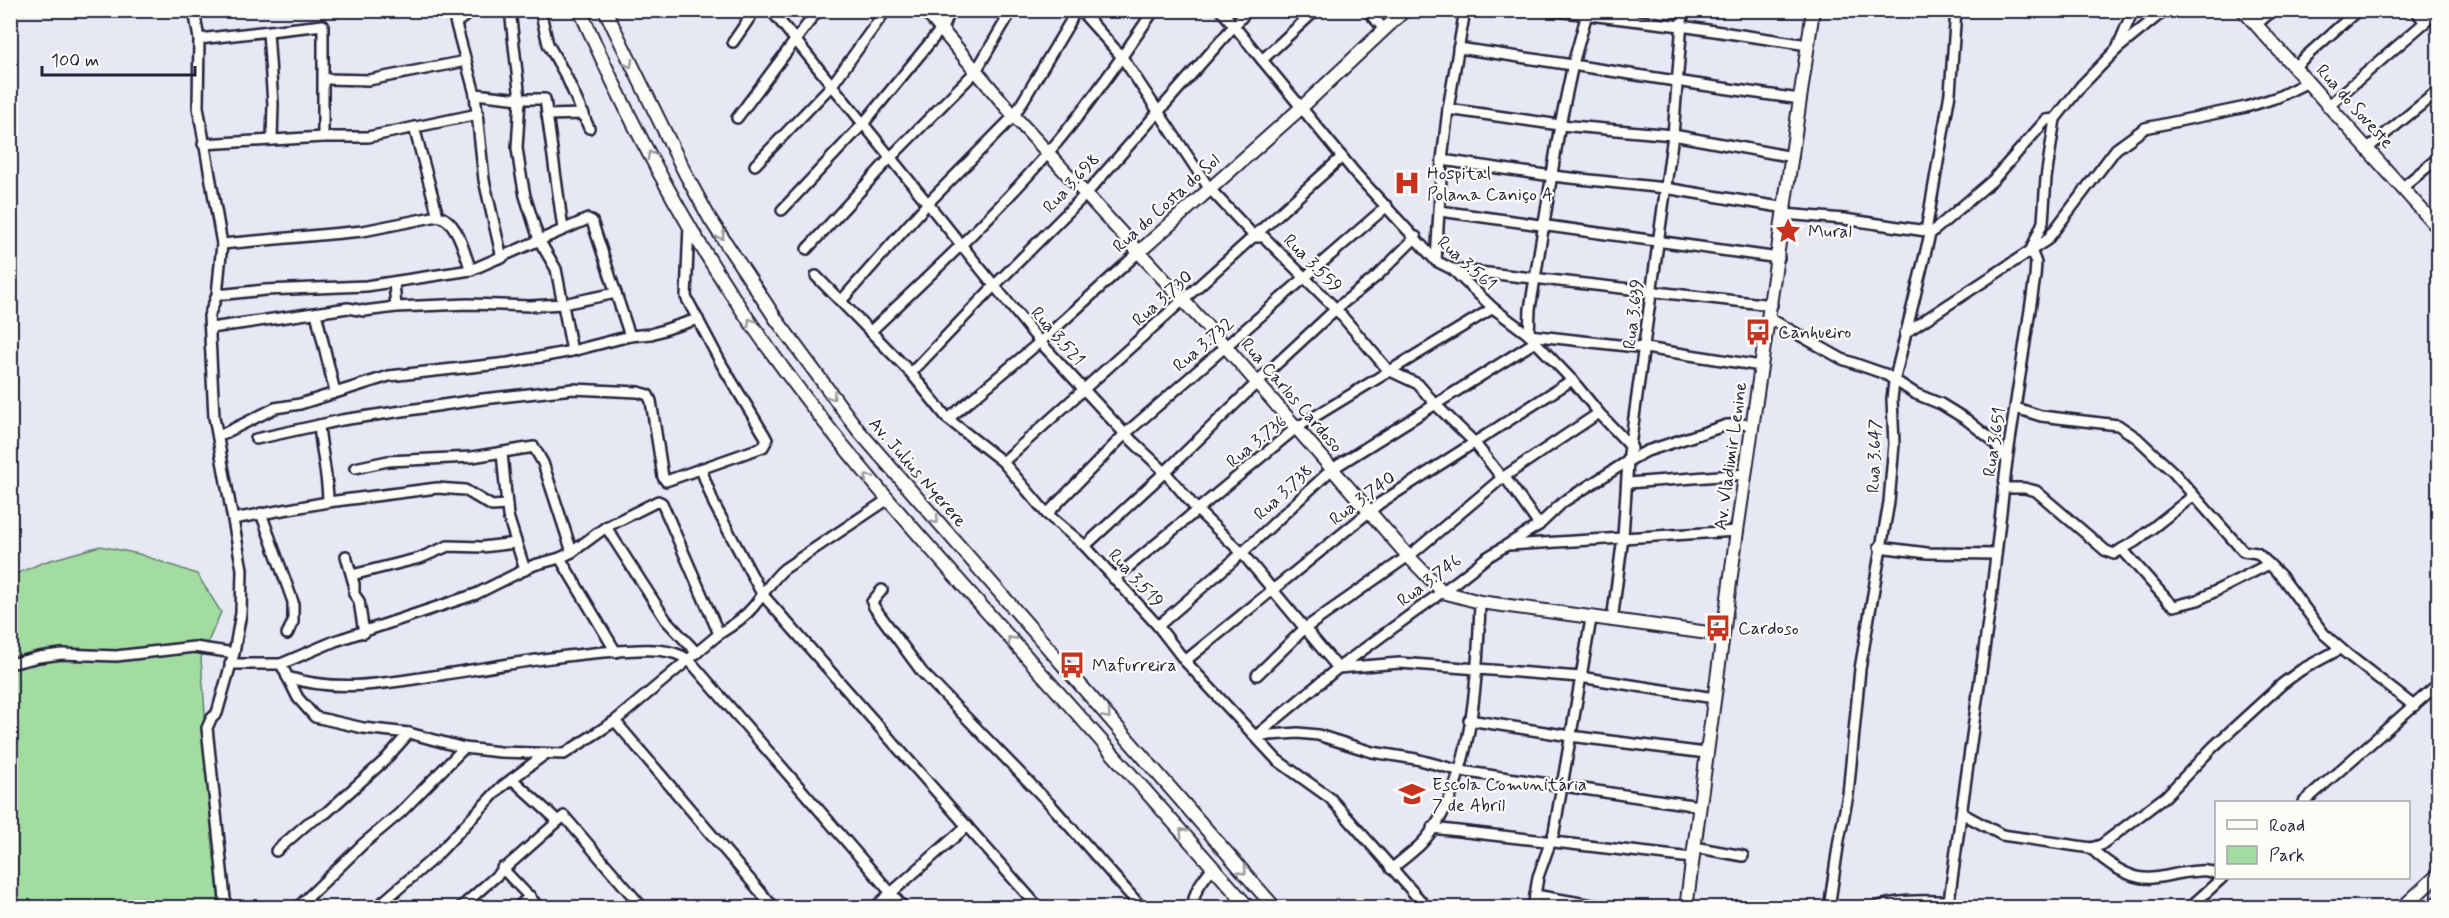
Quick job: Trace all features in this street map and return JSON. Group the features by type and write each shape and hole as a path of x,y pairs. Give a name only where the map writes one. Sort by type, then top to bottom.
{"main road":[{"path":"580,10 606,69 689,223 757,331 840,443 887,500 1249,908"},
{"name":"Av. Julius Nyerere","path":"605,10 686,176 710,219 776,319 858,430 1275,908"},
{"name":"Rua Carlos Cardoso","path":"925,10 1014,116 1226,347 1408,556 1443,592"},
{"name":"Rua do Costa do Sol","path":"1138,252 1301,108 1405,10"},
{"name":"Av. Vladimir Lenine","path":"1686,908 1737,531 1779,258 1813,10"},
{"name":"Rua do Soveste","path":"2243,10 2439,228"},
{"path":"1443,592 1480,602 1723,635"},
{"path":"1197,848 1212,834"},
{"path":"2402,908 2439,875"},
{"path":"2432,908 2439,902"}],"street":[{"path":"194,10 200,39 198,107 222,244 217,295 208,316 211,328 214,417 242,569 243,586 234,653 217,714 211,719 207,728 226,908"},
{"path":"452,10 475,94 484,180 502,258"},
{"path":"456,23 473,10"},
{"path":"510,10 520,99 517,148 525,196 539,240 556,268 572,351"},
{"path":"540,10 548,44 567,78 589,128"},
{"path":"733,42 755,10"},
{"name":"Rua 3.521","path":"771,10 1040,342 1125,434 1166,472 1198,511 1242,553 1338,668"},
{"path":"737,118 818,10"},
{"path":"755,165 832,85 886,10"},
{"path":"782,210 863,124 941,29 952,10"},
{"path":"807,249 891,157 976,71 1012,10"},
{"path":"841,301 928,203 1014,116 1075,10"},
{"name":"Rua 3.559","path":"1080,10 1122,57 1209,188 1255,237 1264,237 1336,309 1388,370 1418,384 1474,442 1502,478 1511,484 1539,525"},
{"path":"871,332 962,244 1048,153 1122,57 1154,10"},
{"name":"Rua 3.561","path":"1221,10 1342,157 1436,261 1452,269 1493,308 1532,339 1632,448"},
{"name":"Rua 3.698","path":"911,373 1086,194 1248,10"},
{"path":"1262,60 1316,10"},
{"path":"1367,10 1384,29"},
{"path":"1436,261 1442,160 1464,10"},
{"path":"1547,10 1587,13 1808,45"},
{"name":"Rua 3.639","path":"1612,621 1623,537 1628,461 1632,448 1673,135 1683,10"},
{"name":"Rua 3.647","path":"1829,908 1839,837 1848,795 1860,669 1889,502 1894,444 1892,399 1894,382 1928,232 1950,93 1956,10"},
{"path":"2118,50 2133,10"},
{"path":"2031,250 2043,222 2046,178 2055,119 2081,86 2118,50 2165,10"},
{"path":"2256,25 2273,10"},
{"path":"2295,66 2358,10"},
{"path":"2415,10 2426,22"},
{"path":"2329,105 2439,11"},
{"path":"1587,13 1573,64 1551,176 1530,309 1532,339 1645,348 1761,366"},
{"path":"200,39 323,25 325,79 323,137"},
{"path":"268,32 273,104 272,140"},
{"path":"1458,48 1573,64 1678,83 1801,99"},
{"path":"325,79 369,80 465,61"},
{"path":"1905,333 2047,240 2116,149 2145,128 2246,107 2278,97 2308,82"},
{"path":"2368,148 2439,91"},
{"path":"475,94 520,99 543,98 563,229"},
{"path":"1448,109 1560,125 1673,135 1793,157"},
{"path":"203,144 323,137 368,137 478,114"},
{"path":"547,115 584,114"},
{"path":"1442,160 1551,176 1665,188 1785,211 1928,232 1993,180 2046,120 2055,119"},
{"path":"414,127 438,216"},
{"name":"Rua 3.730","path":"1003,462 1342,157"},
{"path":"2403,187 2439,158"},
{"name":"Rua 3.732","path":"1047,514 1125,434 1387,206"},
{"path":"1440,211 1779,258"},
{"path":"222,244 363,231 438,216 447,219 453,226 471,270"},
{"path":"217,295 265,290 366,286 471,270 588,219 592,221 630,336"},
{"path":"256,439 319,425 483,399 573,389 638,392 648,395 651,401 664,479 669,481 763,447 767,440 686,297 689,223"},
{"path":"1085,546 1166,472 1256,383 1336,309 1377,276 1416,237"},
{"name":"Rua 3.651","path":"1948,904 1963,814 2022,351 2036,270 2031,250"},
{"name":"Rua do Costa do Sol","path":"948,419 1040,342 1138,252"},
{"path":"1452,269 1772,305"},
{"name":"Rua 3.519","path":"816,276 911,373 948,419 1003,462 1047,514 1085,546 1158,626 1185,661 1277,760 1330,798 1427,908"},
{"path":"394,282 396,307"},
{"path":"211,328 348,308 364,311 396,307 468,304 531,306 563,303 616,293"},
{"name":"Rua 3.736","path":"1114,579 1296,428 1493,308"},
{"path":"316,313 335,392"},
{"path":"1769,318 1842,359 1885,374 1894,382 1941,404 1967,420 1992,440 2007,460"},
{"path":"219,436 275,408 297,405 389,376 508,363 572,351 630,336 651,334 698,319"},
{"name":"Rua 3.738","path":"1158,626 1242,553 1332,469 1532,339"},
{"name":"Rua 3.740","path":"1185,661 1369,511 1418,477 1572,380"},
{"path":"2016,408 2041,416 2118,425 2138,438 2174,474 2243,551 2257,553 2281,576 2324,634 2340,649 2414,705"},
{"path":"1257,675 1304,629 1408,556 1502,478 1599,413"},
{"name":"Rua 3.746","path":"1256,736 1338,668 1486,558 1539,525 1560,505 1628,461 1647,451 1727,424 1753,424"},
{"path":"319,425 323,463 328,478 328,502"},
{"path":"355,468 388,461 472,457 532,447 536,449 543,463 572,552"},
{"path":"502,453 507,505 525,570"},
{"path":"701,469 714,504 762,594 1039,908"},
{"path":"1628,483 1746,474"},
{"path":"233,519 328,502 437,488 465,489 492,506 507,505"},
{"path":"2003,488 2024,488 2036,491 2106,551 2114,554 2136,541 2193,496"},
{"path":"281,664 298,698 315,717 363,728 409,733 464,748 544,755 564,754 615,721 745,615 773,578 791,563 887,500"},
{"path":"230,664 281,664 335,641 476,594 525,570 572,552 606,527 656,502 662,503 719,634"},
{"path":"261,513 293,602 293,622 287,634"},
{"path":"606,527 666,620 697,653"},
{"path":"1507,545 1737,531"},
{"path":"352,575 420,558 448,546 482,547 516,543"},
{"path":"1880,547 1927,553 1996,554"},
{"path":"2122,549 2174,606 2198,600 2269,564"},
{"path":"346,556 352,575 354,594 360,603 364,633"},
{"path":"560,558 616,652"},
{"path":"882,590 872,602 874,607 922,672 1050,804 1142,908"},
{"path":"1391,869 1422,842 1442,815 1461,771 1478,669 1480,602"},
{"path":"1533,908 1538,877 1551,842 1591,618"},
{"path":"10,664 62,654 116,656 194,646 234,653"},
{"path":"1963,814 2002,835 2091,848 2110,839 2150,810 2221,740 2293,675 2340,649"},
{"path":"287,677 328,687 368,685 581,654 660,650 683,656 689,660 904,908"},
{"path":"1338,668 1400,663 1580,677 1714,698"},
{"path":"2305,801 2439,684"},
{"path":"1469,720 1570,736 1706,753"},
{"path":"615,721 774,908"},
{"path":"276,851 308,823 326,813 384,760 409,733"},
{"path":"1256,736 1298,733 1318,735 1372,752 1416,759 1461,771 1699,806"},
{"path":"297,908 363,844 400,813 464,748"},
{"path":"376,908 436,856 493,795 544,755"},
{"path":"512,779 561,819 643,908"},
{"path":"460,908 502,868 561,819"},
{"path":"874,908 967,826"},
{"path":"1432,828 1551,842 1743,856"},
{"path":"2091,848 2101,858 2139,877 2154,878 2204,870 2215,873"},
{"path":"1193,908 1193,898 1198,886 1213,867"},
{"path":"502,868 540,908"},
{"path":"2189,908 2221,879"},
{"path":"1535,895 1609,908"},
{"path":"517,908 530,896"},
{"path":"1873,908 1889,902 1906,900 1948,904"}],"green space":[{"path":"100,546 139,554 197,574 221,612 201,658 219,907 11,908 11,576 44,562"}],"place":[{"name":"Hospital Polana Caniço A","path":"1407,183"},
{"name":"Mural","path":"1788,231"},
{"name":"Canhueiro","path":"1758,332"},
{"name":"Cardoso","path":"1718,628"},
{"name":"Mafurreira","path":"1072,665"},
{"name":"Escola Comunitária 7 de Abril","path":"1412,794"}]}
